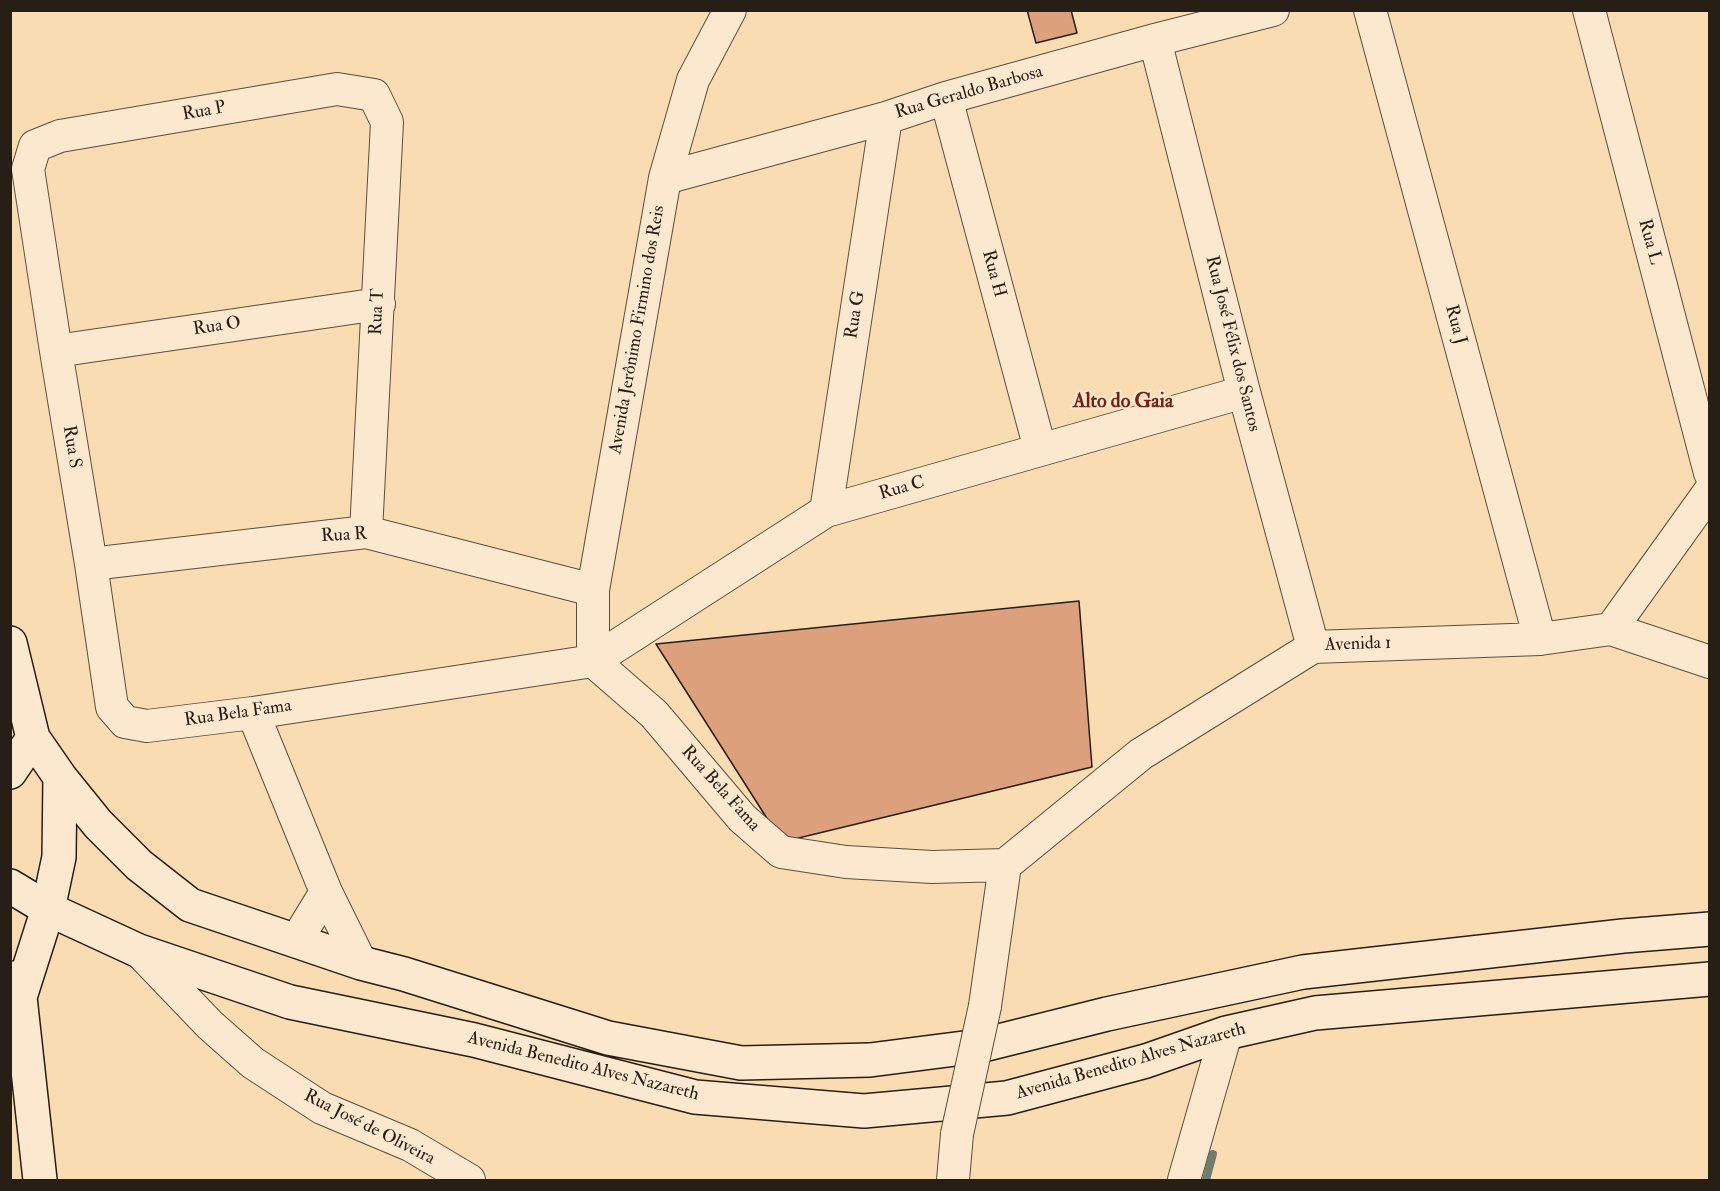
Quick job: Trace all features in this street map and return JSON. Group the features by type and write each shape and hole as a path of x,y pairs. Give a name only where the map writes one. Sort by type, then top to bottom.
{"main road":[{"path":"10,643 33,738 10,772"},
{"name":"Avenida Benedito Alves Nazareth","path":"33,738 60,777 98,824 139,865 190,905 361,963 404,974 608,1038 741,1063 870,1060 980,1046 1107,1014 1303,972 1623,936 1710,929"},
{"path":"40,1180 15,985 48,909 59,857 60,777"},
{"name":"Avenida Benedito Alves Nazareth","path":"10,886 48,909 139,951 290,1002 474,1040 695,1096 864,1110 1007,1098 1146,1061 1226,1033 1316,1013 1710,979"},
{"path":"1623,936 1625,986"}],"street":[{"name":"Avenida Jerônimo Firmino dos Reis","path":"593,661 593,590 665,178 693,80 730,10"},
{"name":"Rua Geraldo Barbosa","path":"665,178 886,118 946,98 1155,40 1273,10"},
{"name":"Rua J","path":"1370,10 1540,639"},
{"name":"Rua L","path":"1589,10 1710,473"},
{"name":"Rua José Félix dos Santos","path":"1155,40 1244,392 1313,647"},
{"name":"Rua P","path":"35,146 60,136 337,89 374,95"},
{"name":"Rua T","path":"366,532 387,122 374,95"},
{"name":"Rua H","path":"946,98 1040,449"},
{"name":"Rua G","path":"826,511 886,118"},
{"name":"Rua S","path":"35,146 28,170 112,707 125,722 147,726"},
{"name":"Rua O","path":"56,351 379,304"},
{"name":"Rua C","path":"593,661 826,511 1244,392"},
{"path":"1710,491 1611,629 1710,662"},
{"name":"Rua R","path":"91,564 366,532 593,590"},
{"name":"Avenida 1","path":"1005,865 1141,754 1313,647 1540,639 1611,629"},
{"name":"Rua Bela Fama","path":"147,726 253,713 593,661 654,714 742,818 781,852 846,862 932,867 1005,865"},
{"path":"253,713 326,892 361,963"},
{"path":"953,1180 957,1134 985,1005 1005,865"},
{"path":"296,941 326,892"},
{"name":"Rua José de Oliveira","path":"139,951 210,1025 253,1063 321,1108 410,1145 469,1180"},
{"path":"1184,1180 1226,1033"}],"building":[{"path":"1027,10 1071,10 1077,33 1036,43"},
{"path":"1079,601 1092,767 782,842 656,644"}],"waterway":[{"path":"1206,1180 1213,1154"}],"district":[{"name":"Alto do Gaia","path":"1123,403"}]}
